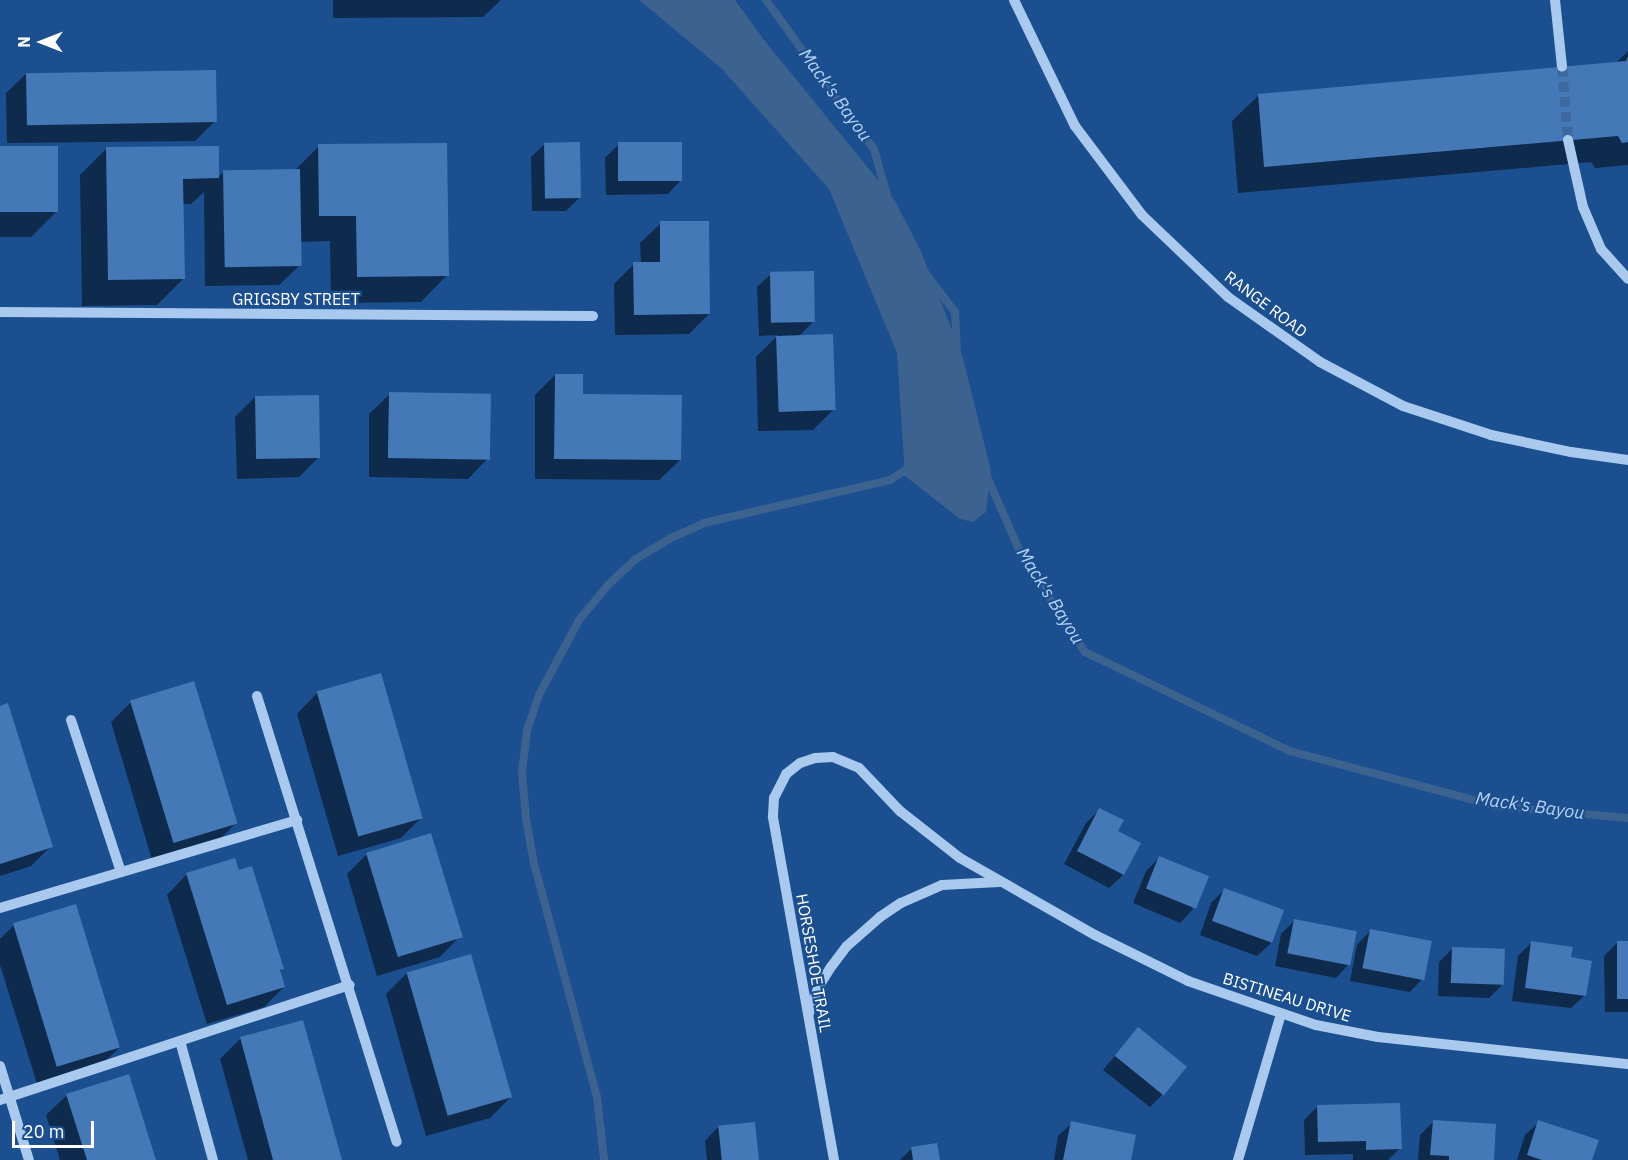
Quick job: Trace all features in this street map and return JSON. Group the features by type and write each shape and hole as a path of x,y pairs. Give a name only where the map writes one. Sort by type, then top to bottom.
{"street":[{"name":"RANGE ROAD","path":"1014,0 1075,126 1142,215 1228,297 1320,362 1403,406 1491,435 1571,453 1628,460"},
{"path":"1556,0 1562,67"},
{"path":"1568,140 1587,217 1601,249 1628,279"},
{"name":"GRIGSBY STREET","path":"0,312 593,316"},
{"path":"257,696 350,985 397,1142"},
{"path":"71,720 121,872"},
{"name":"BISTINEAU DRIVE","path":"786,774 800,763 815,758 833,757 847,761 860,768 900,811 928,834 999,882 1163,971 1281,1014 1316,1025 1389,1039 1628,1064"},
{"name":"HORSESHOE TRAIL","path":"786,774 774,798 773,816 834,1160"},
{"path":"0,908 297,820"},
{"path":"808,1013 819,986 831,967 847,946 880,917 901,903 942,885 999,882"},
{"path":"5,1098 350,985"},
{"path":"1238,1160 1281,1014"},
{"path":"180,1041 213,1160"},
{"path":"0,1066 5,1098 29,1160"}],"water":[{"path":"639,0 735,0 764,40 895,201 920,249 963,358 991,471 986,512 973,522 960,519 905,476 897,353 829,189 721,68"}],"building":[{"path":"1628,56 1628,142 1622,143 1618,136 1264,167 1258,94 1626,61"},
{"path":"216,70 217,122 27,125 26,73"},
{"path":"580,142 581,198 545,199 544,143"},
{"path":"618,142 682,142 682,181 618,181"},
{"path":"447,143 449,276 357,277 356,216 319,216 318,144"},
{"path":"0,146 58,146 58,212 0,212"},
{"path":"219,146 219,178 183,179 185,279 108,280 106,147"},
{"path":"300,169 302,266 225,267 223,170"},
{"path":"660,221 709,221 710,314 634,315 633,262 660,262"},
{"path":"814,271 815,322 771,323 770,272"},
{"path":"833,334 836,410 779,412 776,336"},
{"path":"555,374 583,374 583,394 682,395 681,460 554,459"},
{"path":"389,392 491,394 490,460 388,458"},
{"path":"319,395 320,458 256,459 255,396"},
{"path":"381,673 423,818 358,837 317,691"},
{"path":"194,681 238,823 173,843 130,701"},
{"path":"8,703 53,847 0,864 0,706"},
{"path":"1099,808 1124,820 1118,831 1141,843 1124,875 1077,851"},
{"path":"431,833 463,937 398,957 366,853"},
{"path":"1159,856 1209,876 1196,909 1146,888"},
{"path":"235,858 239,870 252,866 284,969 280,970 285,987 227,1005 186,873"},
{"path":"1224,888 1284,910 1272,943 1212,921"},
{"path":"76,904 120,1047 57,1067 13,923"},
{"path":"1294,919 1357,931 1350,966 1287,953"},
{"path":"1370,929 1432,941 1424,980 1362,968"},
{"path":"1531,941 1573,947 1571,957 1592,961 1586,996 1525,988"},
{"path":"1617,941 1628,941 1628,999 1617,999"},
{"path":"1452,947 1505,949 1504,985 1451,983"},
{"path":"471,954 512,1097 448,1116 407,972"},
{"path":"303,1020 342,1160 273,1160 240,1037"},
{"path":"1138,1027 1187,1067 1164,1095 1115,1056"},
{"path":"129,1074 156,1160 87,1160 66,1094"},
{"path":"1400,1103 1402,1149 1366,1150 1366,1141 1318,1142 1317,1105"},
{"path":"1433,1120 1496,1124 1494,1160 1449,1160 1449,1156 1430,1155"},
{"path":"1538,1120 1599,1140 1592,1160 1542,1160 1527,1155"},
{"path":"1071,1121 1136,1135 1131,1160 1063,1160"},
{"path":"755,1122 759,1160 722,1160 718,1126"},
{"path":"937,1143 940,1160 913,1160 911,1147"}],"waterway":[{"name":"Mack's Bayou","path":"766,0 874,149 888,199"},
{"name":"Mack's Bayou","path":"926,274 955,312 957,353"},
{"path":"604,1160 597,1097 534,864 526,818 522,773 527,730 539,695 579,620 609,584 636,559 671,538 704,523 890,480 913,465"},
{"name":"Mack's Bayou","path":"985,472 1021,554 1085,652 1290,751 1496,806 1628,818"}],"tunnel":[{"path":"1562,67 1568,140"}]}
